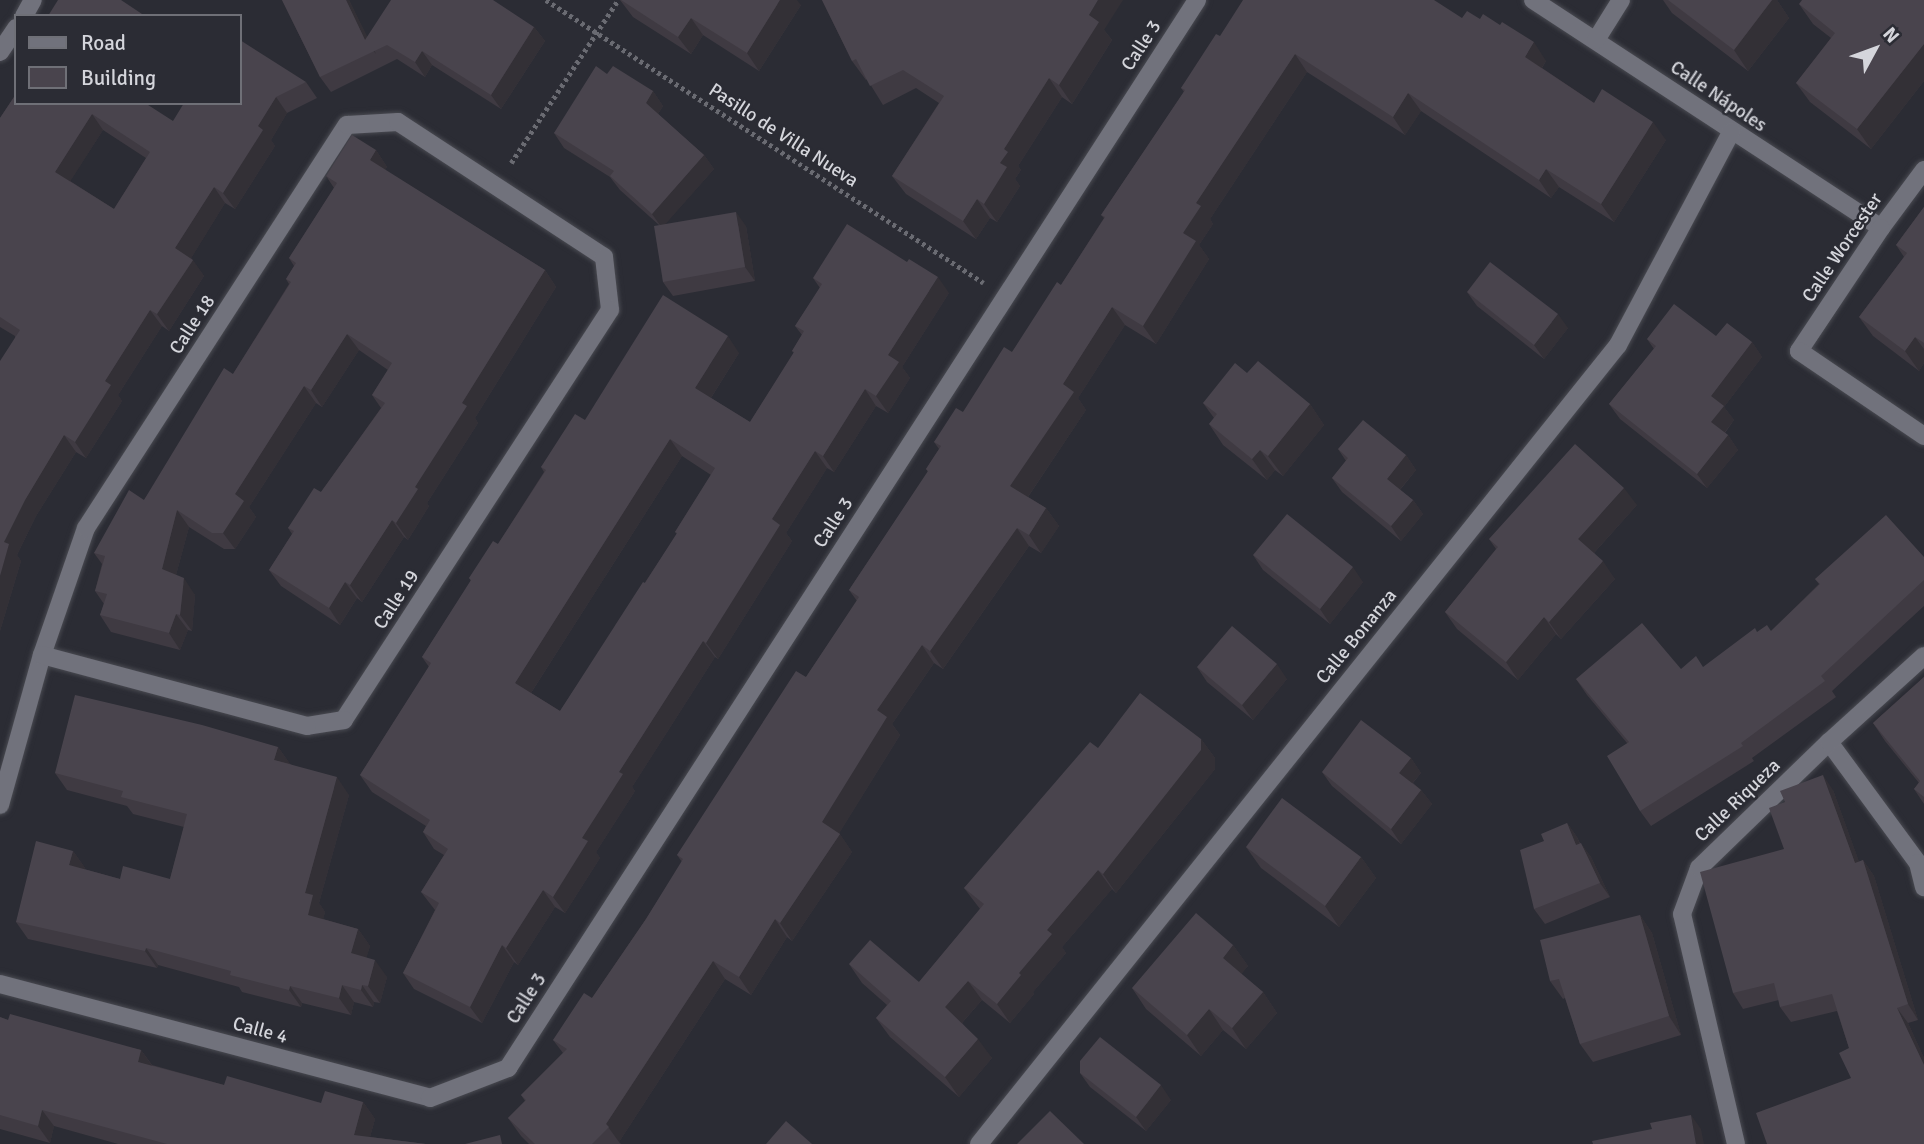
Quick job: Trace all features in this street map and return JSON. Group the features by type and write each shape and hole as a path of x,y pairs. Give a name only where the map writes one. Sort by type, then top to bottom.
{"street":[{"name":"Calle 3","path":"508,1068 1196,0"},
{"name":"Calle Nápoles","path":"1533,0 1881,228"},
{"path":"1595,40 1621,0"},
{"path":"0,52 14,31"},
{"name":"Calle 18","path":"0,805 42,655 86,528 347,125 398,122 579,241"},
{"name":"Calle Bonanza","path":"979,1144 1618,345 1732,131"},
{"name":"Calle Worcester","path":"1924,170 1881,228 1799,351 1924,436"},
{"name":"Calle 19","path":"42,655 307,726 344,720 610,310 604,257 579,241"},
{"name":"Calle Riqueza","path":"1736,1144 1682,914 1699,868 1829,742 1924,656"},
{"path":"1829,742 1921,863 1924,887"},
{"name":"Calle 4","path":"0,984 430,1098 508,1068"}],"path":[{"name":"Pasillo de Villa Nueva","path":"546,0 1005,296"},
{"path":"496,187 618,0"}],"building":[{"path":"58,0 121,0 142,14 49,14"},
{"path":"282,0 346,0 365,40 391,0 493,0 534,27 491,95 422,51 415,62 387,45 320,77"},
{"path":"621,0 780,0 747,53 691,18 678,37"},
{"path":"822,0 1098,0 1089,15 1099,22 1059,85 1049,78 1004,149 1008,152 1000,163 1007,167 984,204 977,199 963,221 892,176 944,96 903,70 870,86 856,59 852,61"},
{"path":"1243,0 1434,0 1462,18 1467,11 1480,19 1483,14 1500,25 1502,22 1534,42 1525,57 1594,103 1602,89 1653,122 1601,204 1546,169 1539,180 1408,93 1393,117 1295,54 1196,203 1201,206 1183,233 1196,241 1143,326 1112,307 1063,384 1074,392 1010,486 1046,508 1029,535 1017,528 930,651 922,645 877,710 887,717 822,822 840,834 780,923 775,919 739,977 713,961 606,1124 609,1127 592,1144 535,1144 508,1118 526,1100 521,1095 567,1049 553,1040 584,993 592,998 646,919 683,859 677,855 796,671 806,677 859,597 849,590 928,471 926,469 941,446 934,442 956,408 963,412 1004,347 1012,352 1057,282 1061,285 1105,217 1101,215 1185,90 1181,88 1216,34 1220,36"},
{"path":"1668,0 1772,0 1734,50"},
{"path":"1802,0 1924,0 1924,44 1857,129 1796,83 1835,33 1799,4"},
{"path":"242,41 306,82 276,97 258,126 263,130 223,193 214,187 175,248 193,260 157,314 150,310 105,381 111,385 75,442 64,435 25,500 4,542 9,544 0,576 0,361 20,330 0,317 0,118 14,97 14,105 148,105 173,121 183,105 242,105","holes":["92,114 150,152 114,209 55,172"]},
{"path":"596,66 607,74 613,66 653,91 646,103 704,155 652,214 610,176 614,171 554,133"},
{"path":"352,135 376,150 370,160 545,270 462,403 467,406 415,487 418,489 396,523 392,520 350,585 345,582 329,608 269,570 294,531 288,528 314,488 321,492 385,403 372,395 392,363 347,334 311,390 304,386 235,494 244,501 223,533 212,533 177,510 162,569 184,578 180,615 176,614 169,633 100,615 107,594 95,591 105,556 94,553 129,490 144,500 224,368 233,374 291,282 286,279 296,263 289,258 337,183 326,176"},
{"path":"1924,207 1924,343 1915,337 1905,351 1859,317 1907,253 1896,245"},
{"path":"736,212 745,267 663,282 654,226"},
{"path":"847,224 907,262 909,259 938,277 888,355 899,362 876,396 865,389 823,456 815,451 772,519 780,525 706,643 703,641 619,772 623,774 582,838 588,841 553,897 543,890 506,948 502,945 470,1007 403,973 439,903 421,892 448,849 423,832 430,820 360,775 431,663 422,657 493,541 498,544 546,470 541,467 575,414 585,420 663,295 728,336 695,388 750,422 794,352 792,351 804,331 795,326 822,284 813,278","holes":["670,439 715,468 675,532 677,533 560,711 515,683"]},
{"path":"1490,262 1558,314 1534,345 1467,292"},
{"path":"1674,304 1716,336 1727,323 1752,342 1711,396 1724,406 1711,422 1728,435 1697,474 1609,404 1656,346 1647,339"},
{"path":"1258,361 1310,404 1268,456 1260,450 1252,459 1209,424 1217,414 1203,403 1235,363 1247,373"},
{"path":"1363,420 1406,455 1387,479 1413,500 1391,526 1332,478 1348,458 1338,449"},
{"path":"1575,444 1624,488 1578,539 1603,561 1549,622 1544,617 1506,662 1445,612 1498,547 1489,539"},
{"path":"1287,514 1353,567 1320,609 1253,555"},
{"path":"1886,515 1924,557 1924,580 1821,676 1825,681 1741,743 1743,746 1640,811 1607,756 1629,742 1576,679 1642,623 1681,669 1696,656 1703,667 1755,628 1757,632 1767,625 1771,631 1820,584 1815,579"},
{"path":"1232,626 1277,664 1242,705 1197,667"},
{"path":"1924,677 1924,797 1914,789 1920,781 1873,723"},
{"path":"1140,693 1201,739 1201,750 1103,874 1098,870 1047,930 1052,934 997,1004 968,981 945,1007 978,1039 945,1077 876,1018 891,1001 849,964 870,940 919,982 984,904 964,888 1090,742 1098,748"},
{"path":"75,695 202,725 278,747 274,760 337,777 305,893 313,895 308,915 358,929 351,953 375,960 368,986 362,985 361,990 342,985 339,998 290,986 289,990 230,975 231,971 146,948 145,951 16,922 36,841 73,851 69,865 120,879 123,866 170,879 187,814 121,797 123,791 55,773"},
{"path":"1361,720 1411,758 1399,773 1421,790 1391,829 1322,772"},
{"path":"1823,775 1855,863 1863,860 1908,1004 1897,1008 1924,1065 1924,1144 1767,1144 1756,1113 1851,1078 1839,1053 1849,1048 1832,994 1780,1007 1774,983 1733,993 1700,872 1784,849 1769,808 1785,802 1780,791"},
{"path":"1282,798 1361,857 1325,906 1246,847"},
{"path":"1567,823 1576,845 1581,843 1600,883 1534,909 1520,850 1544,841 1541,834"},
{"path":"1196,913 1233,945 1223,958 1263,992 1232,1028 1209,1009 1187,1035 1132,988"},
{"path":"1640,915 1669,1016 1580,1044 1559,979 1550,981 1540,940"},
{"path":"10,1014 141,1050 138,1062 224,1085 227,1076 321,1103 325,1091 363,1102 354,1135 426,1144 167,1144 42,1110 38,1126 0,1115 0,1017 8,1020"},
{"path":"1100,1037 1161,1085 1136,1117 1080,1073 1080,1061"},
{"path":"1050,1111 1084,1144 1017,1144"},
{"path":"1691,1115 1696,1144 1593,1144 1592,1141 1652,1129 1650,1123"},
{"path":"786,1121 812,1144 766,1144"},
{"path":"500,1135 502,1144 465,1144"}]}
